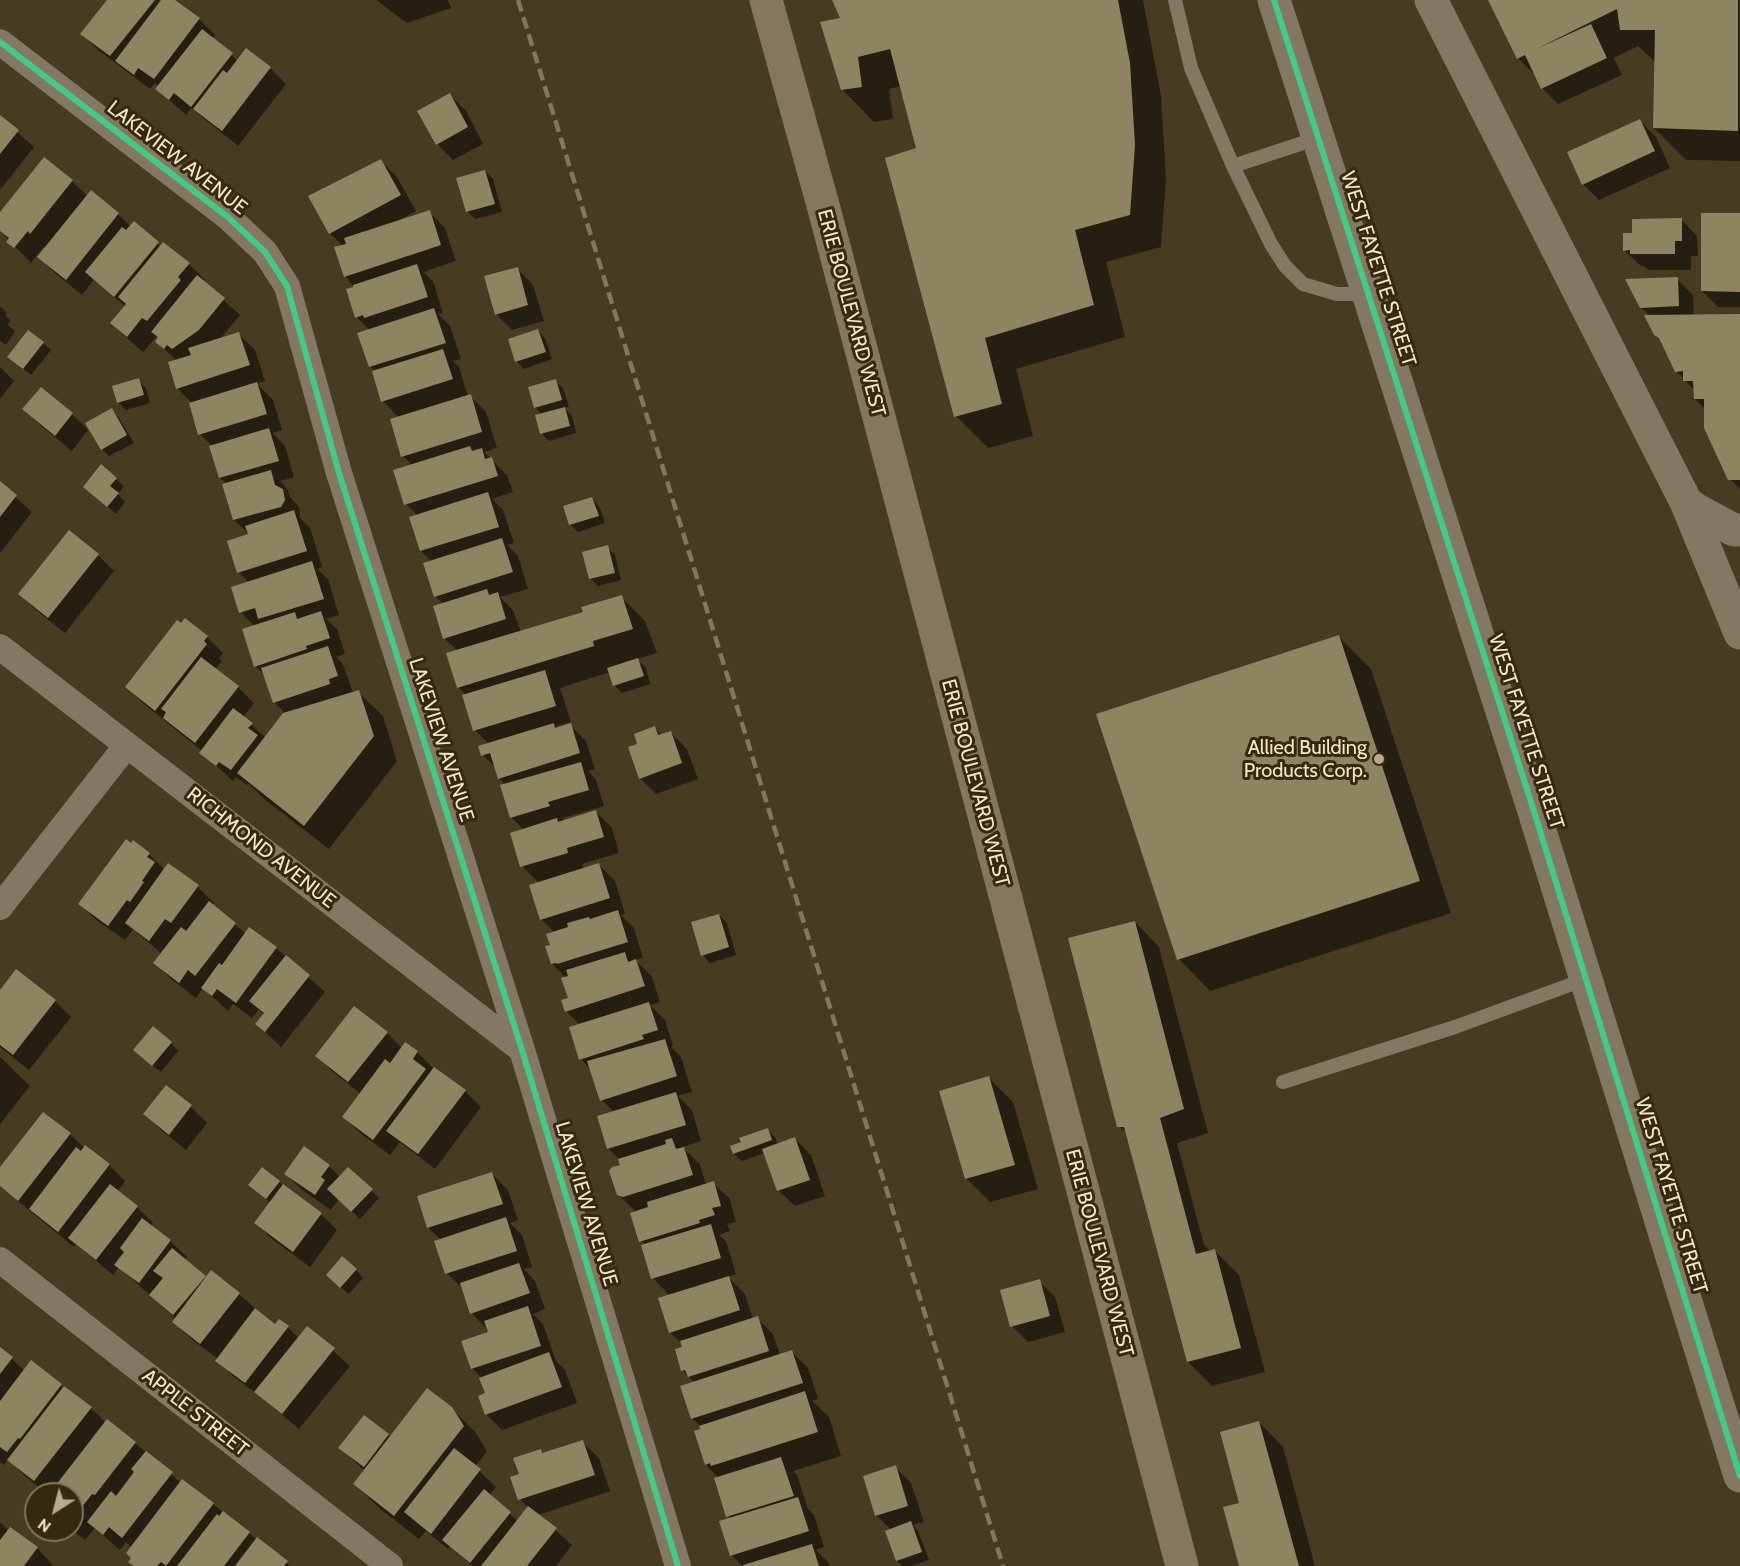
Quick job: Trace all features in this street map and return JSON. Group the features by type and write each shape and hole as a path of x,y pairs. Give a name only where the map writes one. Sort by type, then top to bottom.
{"main road":[{"name":"ERIE BOULEVARD WEST","path":"766,0 823,205 1182,1566"}],"street":[{"name":"WEST FAYETTE STREET","path":"1274,0 1586,980 1740,1476"},
{"path":"1431,0 1686,502 1740,633"},
{"name":"LAKEVIEW AVENUE","path":"0,42 230,218 265,252 287,286 339,473 522,1050 678,1566"},
{"path":"1686,502 1724,525 1740,530"},
{"name":"RICHMOND AVENUE","path":"0,647 522,1050"},
{"path":"0,907 127,745"},
{"name":"APPLE STREET","path":"0,1260 390,1566"}],"lane":[{"path":"1175,0 1191,68 1233,166 1271,244 1285,266 1303,284 1336,294 1368,294"},
{"path":"1233,166 1318,138"},
{"path":"1283,1082 1455,1027 1586,980"}],"building":[{"path":"107,0 155,0 110,56 80,34"},
{"path":"161,0 175,0 200,18 154,79 138,68 134,75 115,61"},
{"path":"832,0 1118,0 1130,63 1135,145 1130,215 1075,230 1094,305 985,338 1002,404 954,417 885,158 916,148 890,49 858,57 862,87 841,90 820,22 840,18"},
{"path":"1488,0 1738,0 1738,131 1653,128 1655,30 1620,30 1617,9 1536,49 1591,24 1607,58 1541,89 1525,55 1517,59"},
{"path":"202,29 233,53 191,107 174,93 169,100 155,89"},
{"path":"246,48 271,67 222,131 193,109 223,70 227,73"},
{"path":"450,93 468,127 436,145 417,111"},
{"path":"0,115 19,130 0,154"},
{"path":"1640,119 1655,151 1582,185 1567,152"},
{"path":"44,157 73,180 30,234 28,231 14,248 6,242 9,238 0,231 0,212"},
{"path":"381,159 401,195 329,234 308,196"},
{"path":"485,170 495,204 466,212 456,178"},
{"path":"91,190 119,213 66,280 37,257"},
{"path":"430,210 441,245 344,277 334,247 346,244 344,238"},
{"path":"1701,213 1740,213 1740,292 1701,291"},
{"path":"1682,218 1682,241 1675,241 1675,254 1630,254 1630,250 1623,251 1623,233 1632,233 1632,219"},
{"path":"134,221 159,242 114,297 85,272 122,227 126,230"},
{"path":"163,242 190,263 178,277 181,280 147,321 142,318 127,337 110,323 126,304 118,297"},
{"path":"417,264 428,297 364,318 363,315 355,318 346,289"},
{"path":"518,267 528,305 495,315 484,276"},
{"path":"197,275 225,298 199,330 172,349 167,345 164,349 155,342 158,337 151,332"},
{"path":"1678,277 1679,306 1640,308 1625,279"},
{"path":"434,308 446,343 369,367 357,333"},
{"path":"1740,314 1740,480 1728,480 1704,428 1704,399 1694,399 1693,381 1683,381 1683,371 1675,372 1659,338 1654,335 1644,315"},
{"path":"538,329 546,352 515,362 508,339"},
{"path":"28,330 44,342 23,369 7,357"},
{"path":"239,332 250,365 176,389 168,362 191,355 188,348"},
{"path":"443,349 453,379 381,402 372,371"},
{"path":"139,378 144,395 117,403 112,386"},
{"path":"556,379 562,400 534,408 528,387"},
{"path":"257,382 267,414 198,435 189,403"},
{"path":"41,387 73,413 55,436 22,409"},
{"path":"471,394 482,432 401,457 390,419"},
{"path":"565,407 570,426 540,434 535,415"},
{"path":"112,408 127,435 101,450 85,423"},
{"path":"269,428 279,461 219,478 209,446"},
{"path":"470,446 472,451 482,448 485,459 492,457 498,476 404,505 393,470"},
{"path":"101,464 117,478 110,486 119,493 107,507 83,487"},
{"path":"271,470 275,485 283,489 285,500 281,507 233,520 222,484"},
{"path":"0,481 17,495 0,517"},
{"path":"488,492 499,527 420,551 409,517"},
{"path":"592,497 599,516 569,525 563,506"},
{"path":"294,510 307,551 237,573 227,541 248,534 245,526"},
{"path":"69,530 99,554 48,618 18,594"},
{"path":"502,538 513,572 434,597 423,563"},
{"path":"608,545 615,573 589,579 582,552"},
{"path":"312,561 324,599 258,619 255,608 239,613 231,587"},
{"path":"487,589 489,595 498,592 506,619 443,639 433,606"},
{"path":"622,595 633,629 593,641 594,646 457,688 446,653 583,612 581,607"},
{"path":"321,611 330,638 306,646 307,649 254,667 242,629 295,612 297,619"},
{"path":"185,618 208,636 204,641 207,644 155,711 125,687 177,620 181,623"},
{"path":"1339,635 1420,881 1177,960 1096,714"},
{"path":"328,646 338,676 329,679 330,684 273,703 261,668"},
{"path":"201,657 239,686 195,743 163,718 166,712 161,709"},
{"path":"638,658 644,676 613,686 607,668"},
{"path":"545,670 556,706 473,731 462,695"},
{"path":"359,690 374,736 304,826 237,773 283,713"},
{"path":"233,708 253,723 248,728 258,735 231,770 219,762 216,766 199,753"},
{"path":"554,723 555,728 571,723 580,753 498,779 490,753 481,756 478,746"},
{"path":"655,726 658,735 671,731 682,763 639,779 628,747 637,744 634,734"},
{"path":"581,762 589,790 548,802 550,806 510,818 500,785"},
{"path":"596,810 604,837 567,848 568,853 520,867 510,833 557,818 558,822"},
{"path":"126,839 131,843 133,840 150,853 147,857 155,862 130,902 127,900 108,926 78,904"},
{"path":"168,863 199,885 171,923 165,919 149,941 125,923"},
{"path":"599,863 610,898 540,920 529,885"},
{"path":"209,901 236,923 195,976 188,970 179,983 153,963 181,927 186,931"},
{"path":"618,910 628,942 551,964 545,946 550,945 546,934 568,927 567,923 589,917 590,919"},
{"path":"719,914 729,947 701,956 691,922"},
{"path":"1135,921 1184,1109 1160,1118 1196,1254 1215,1249 1241,1348 1187,1362 1124,1127 1117,1127 1068,938"},
{"path":"249,927 277,947 236,1003 217,989 212,996 201,988 219,963 222,965"},
{"path":"625,952 628,962 636,959 645,986 565,1012 561,1000 568,998 561,978 568,976 566,970"},
{"path":"286,955 310,975 265,1032 255,1024 264,1013 249,1001"},
{"path":"16,969 56,1000 13,1055 0,1045 0,990"},
{"path":"649,1002 658,1030 642,1035 644,1039 579,1060 569,1027"},
{"path":"354,1006 388,1032 348,1082 315,1056"},
{"path":"153,1026 172,1042 152,1066 133,1050"},
{"path":"665,1039 677,1076 600,1101 587,1061"},
{"path":"405,1042 418,1051 413,1059 426,1069 373,1140 342,1117 385,1059 390,1063"},
{"path":"434,1067 466,1090 418,1154 386,1131"},
{"path":"989,1076 1015,1165 965,1179 939,1091"},
{"path":"166,1085 192,1105 169,1135 143,1114"},
{"path":"676,1092 686,1125 607,1149 597,1116"},
{"path":"43,1112 71,1133 18,1201 0,1186 0,1167"},
{"path":"768,1128 772,1140 733,1154 730,1146 741,1142 739,1138"},
{"path":"795,1137 810,1180 777,1191 762,1149"},
{"path":"672,1138 676,1149 684,1147 693,1175 623,1197 617,1195 609,1171 612,1167 620,1165 618,1159 666,1144 665,1140"},
{"path":"85,1145 110,1164 58,1232 29,1209 76,1147 81,1151"},
{"path":"304,1146 330,1165 321,1177 325,1180 315,1195 284,1174"},
{"path":"262,1167 280,1181 266,1199 248,1185"},
{"path":"348,1167 373,1189 351,1212 327,1189"},
{"path":"492,1172 503,1204 427,1228 417,1196"},
{"path":"714,1181 721,1206 712,1208 715,1215 699,1220 700,1223 639,1242 630,1213 648,1207 647,1202"},
{"path":"110,1184 138,1206 96,1260 68,1238"},
{"path":"283,1184 322,1213 293,1252 254,1223"},
{"path":"506,1217 517,1251 445,1274 434,1241"},
{"path":"142,1218 171,1240 139,1283 114,1265 124,1252 120,1248"},
{"path":"711,1224 721,1258 651,1279 641,1245"},
{"path":"172,1248 206,1276 173,1315 149,1295 163,1278 153,1271"},
{"path":"342,1256 357,1269 340,1288 326,1275"},
{"path":"519,1263 530,1293 470,1314 460,1283"},
{"path":"211,1270 240,1293 200,1344 172,1322"},
{"path":"729,1276 740,1310 669,1333 658,1298"},
{"path":"1040,1279 1050,1316 1010,1327 1000,1290"},
{"path":"528,1306 541,1346 471,1369 461,1341 488,1332 484,1321"},
{"path":"255,1308 275,1324 279,1319 289,1326 245,1383 215,1361"},
{"path":"758,1316 769,1351 688,1377 685,1370 681,1371 675,1349 682,1347 680,1341"},
{"path":"307,1326 335,1348 282,1414 254,1392"},
{"path":"0,1347 13,1357 0,1374"},
{"path":"792,1350 803,1383 691,1419 680,1386"},
{"path":"549,1352 562,1387 485,1415 478,1396 485,1393 479,1378"},
{"path":"31,1360 62,1384 20,1439 18,1438 7,1452 0,1447 0,1401"},
{"path":"64,1386 92,1407 34,1481 7,1460"},
{"path":"427,1388 452,1407 464,1426 394,1516 353,1484"},
{"path":"805,1391 818,1432 711,1466 710,1463 705,1465 694,1431 700,1429 699,1426"},
{"path":"364,1415 389,1434 364,1467 338,1448"},
{"path":"107,1419 136,1442 95,1495 92,1494 84,1504 84,1482 58,1482"},
{"path":"1259,1421 1299,1566 1239,1566 1223,1507 1239,1503 1220,1432"},
{"path":"583,1440 595,1475 518,1500 510,1477 519,1474 513,1458 541,1449 542,1453"},
{"path":"454,1448 481,1469 431,1534 404,1512"},
{"path":"146,1451 173,1472 122,1538 109,1527 103,1535 87,1522 111,1491 116,1496 134,1472 131,1469"},
{"path":"781,1457 794,1496 726,1517 714,1478"},
{"path":"896,1465 908,1506 875,1516 863,1476"},
{"path":"182,1479 214,1503 166,1566 161,1562 157,1566 134,1566 128,1562 131,1558 126,1553"},
{"path":"484,1489 511,1512 470,1563 442,1540"},
{"path":"798,1497 809,1531 730,1556 719,1521"},
{"path":"528,1506 557,1528 527,1566 481,1566"},
{"path":"223,1511 250,1532 224,1566 177,1566 217,1514 219,1516"},
{"path":"911,1521 922,1552 896,1561 885,1531"},
{"path":"10,1527 24,1537 24,1542 31,1542 38,1547 24,1566 0,1566 0,1540"},
{"path":"257,1537 288,1561 284,1566 235,1566"},
{"path":"812,1544 819,1566 743,1566 743,1565"}],"railway":[{"path":"518,0 1003,1566"}],"cycle path":[{"path":"1274,0 1532,805 1740,1476"},
{"path":"0,42 229,218 265,252 287,286 339,473 522,1050 678,1566"}],"place":[{"name":"Allied Building Products Corp.","path":"1379,759"}]}
